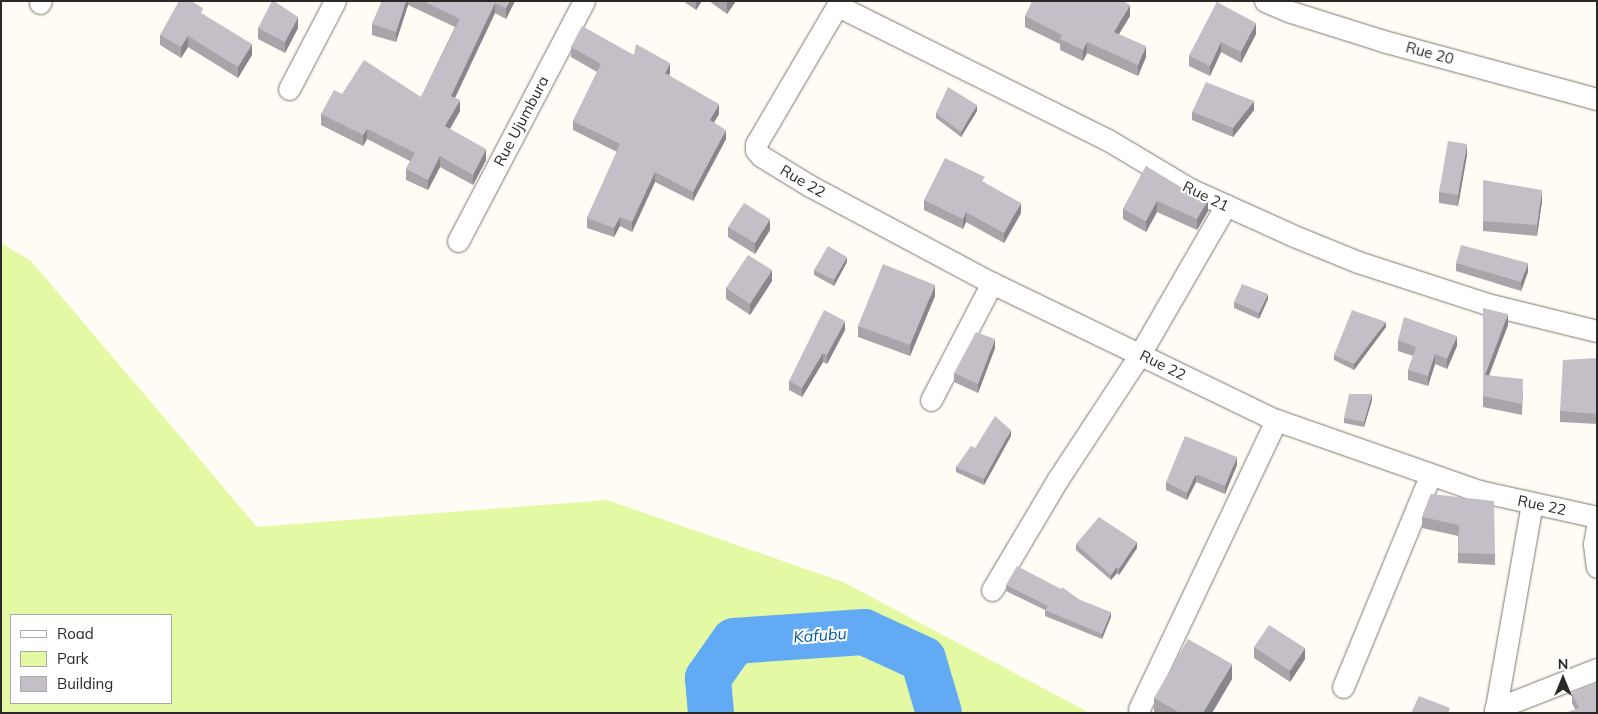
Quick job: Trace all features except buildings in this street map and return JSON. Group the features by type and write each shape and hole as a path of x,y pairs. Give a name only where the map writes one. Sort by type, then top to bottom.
{"street":[{"path":"290,89 335,1"},
{"name":"Rue Ujumbura","path":"458,241 584,1"},
{"name":"Rue 20","path":"1265,1 1288,11 1383,41 1597,99"},
{"name":"Rue 22","path":"839,4 756,144 756,150 761,156 810,186 992,283 1276,420 1430,476 1479,491 1597,517"},
{"name":"Rue 21","path":"839,4 1108,140 1190,189 1358,262 1487,304 1597,331"},
{"path":"992,590 1058,479 1140,354 1226,205"},
{"path":"931,400 992,283"},
{"path":"1139,709 1276,420"},
{"path":"1343,687 1430,476"},
{"path":"1495,711 1532,503"},
{"path":"1597,527 1594,544 1597,567"},
{"path":"1495,711 1597,669"}],"green space":[{"path":"1,243 31,261 257,527 607,500 843,582 1090,713 1,713"}],"waterway":[{"name":"Kafubu","path":"711,713 708,678 734,641 864,632 923,659 939,713"}]}
